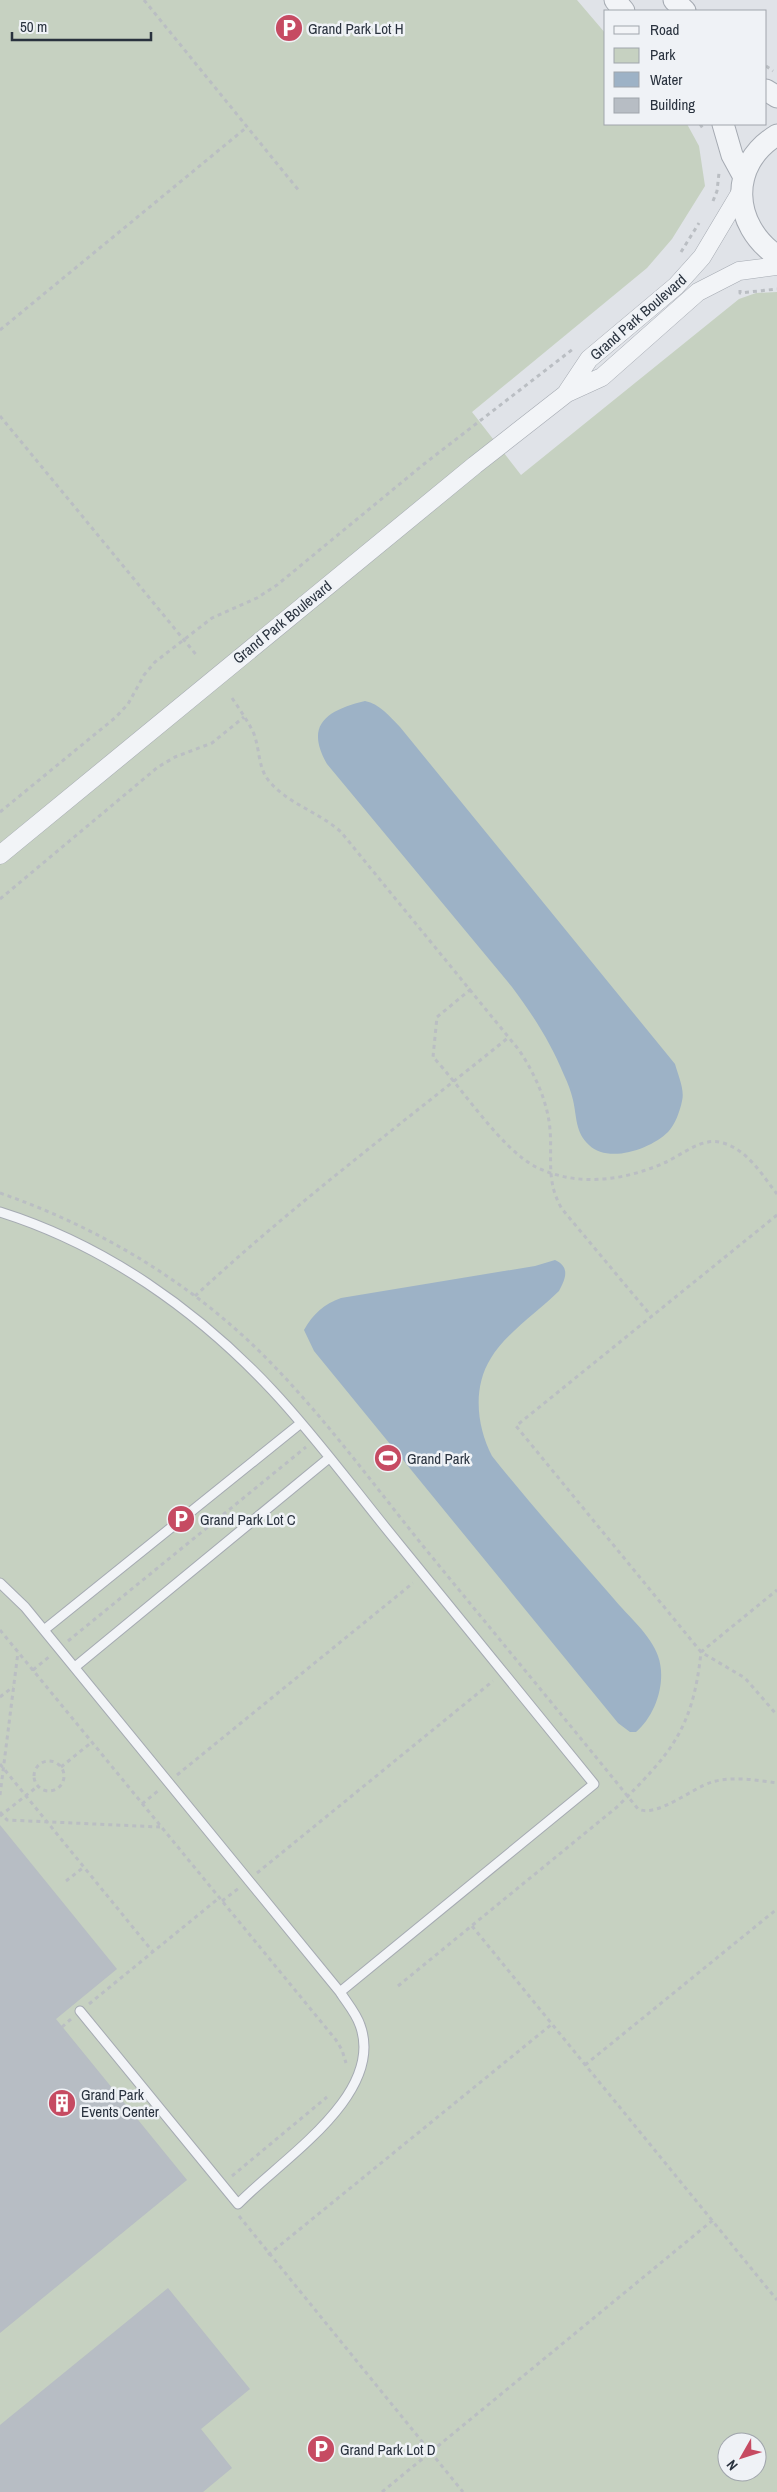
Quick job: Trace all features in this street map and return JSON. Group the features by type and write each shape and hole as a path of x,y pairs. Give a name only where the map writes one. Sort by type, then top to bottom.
{"street":[{"path":"615,0 623,10"},
{"path":"674,0 683,10"},
{"path":"723,125 743,184 745,216 757,240 777,256"},
{"path":"743,184 756,154 777,135"},
{"name":"Grand Park Boulevard","path":"567,393 589,359 676,286 702,257 743,184"},
{"name":"Grand Park Boulevard","path":"0,855 385,538 567,393 602,377 705,287 740,271 777,266"}],"lane":[{"path":"0,1212 42,1228 111,1261 177,1303 246,1363 301,1423 594,1784 340,1992"},
{"path":"44,1630 301,1423"},
{"path":"74,1667 329,1458"},
{"path":"0,1583 25,1607 340,1992 360,2025 363,2039 362,2068 350,2092 325,2123 238,2204 80,2012"}],"path":[{"path":"144,0 300,192"},
{"path":"0,330 247,127"},
{"path":"712,203 717,190 719,172"},
{"path":"676,259 704,216"},
{"path":"740,293 777,289"},
{"path":"0,812 116,717 128,704 144,675 155,662 212,618 268,592 424,464 578,345"},
{"path":"0,416 198,657"},
{"path":"232,698 254,735 262,769 270,782 292,800 318,814 341,832 471,989 527,1062 543,1099 549,1122 550,1172 554,1196 562,1209 652,1317"},
{"path":"0,899 158,767 176,757 212,744 244,716"},
{"path":"471,989 437,1017 433,1057 513,1150 536,1167 576,1180 623,1177 664,1163 703,1143 713,1141 727,1144 744,1154 777,1194"},
{"path":"195,1296 226,1267 509,1037"},
{"path":"777,1215 516,1426 701,1652 745,1678 777,1715"},
{"path":"33,1670 315,1440"},
{"path":"142,1804 437,1563"},
{"path":"0,1630 336,2040 345,2056 346,2068"},
{"path":"0,1795 18,1652"},
{"path":"222,1902 517,1661"},
{"path":"0,1697 14,1686"},
{"path":"61,1767 92,1742"},
{"path":"51,1761 61,1767 64,1778 57,1789 48,1791 38,1786 34,1775 38,1766 51,1761"},
{"path":"0,1764 153,1952"},
{"path":"38,1786 1,1814 7,1820 161,1827"},
{"path":"66,1881 84,1867"},
{"path":"62,2027 219,1898"},
{"path":"585,2065 777,1908"},
{"path":"472,1926 777,2300"},
{"path":"268,2254 552,2024"},
{"path":"222,2184 332,2094"},
{"path":"234,2210 463,2492"},
{"path":"382,2492 713,2220"}],"green space":[{"name":"Grand Park","path":"0,0 577,0 604,32 604,125 688,125 699,146 705,186 672,239 647,268 472,412 521,475 739,299 756,293 777,292 777,2492 0,2492"}],"water":[{"path":"365,701 380,708 400,727 675,1064 683,1097 673,1126 661,1138 641,1149 618,1154 597,1151 584,1140 577,1124 573,1100 567,1081 547,1040 527,1008 512,987 327,764 318,739 319,729 323,721 340,709"},
{"path":"555,1260 565,1270 565,1278 559,1291 504,1340 491,1358 481,1382 479,1395 480,1420 492,1456 552,1528 639,1626 655,1648 661,1676 658,1697 649,1716 636,1732 630,1732 618,1723 314,1351 304,1330 320,1310 329,1303 341,1298 535,1266"}],"building":[{"name":"Grand Park Events Center","path":"0,1825 117,1969 56,2019 187,2180 0,2333"},
{"path":"168,2288 250,2389 201,2429 232,2468 203,2492 0,2492 0,2425"}],"place":[{"name":"Grand Park Lot H","path":"289,28"},
{"name":"Grand Park","path":"388,1458"},
{"name":"Grand Park Lot C","path":"181,1519"},
{"name":"Grand Park Events Center","path":"62,2103"},
{"name":"Grand Park Lot D","path":"321,2449"}]}
